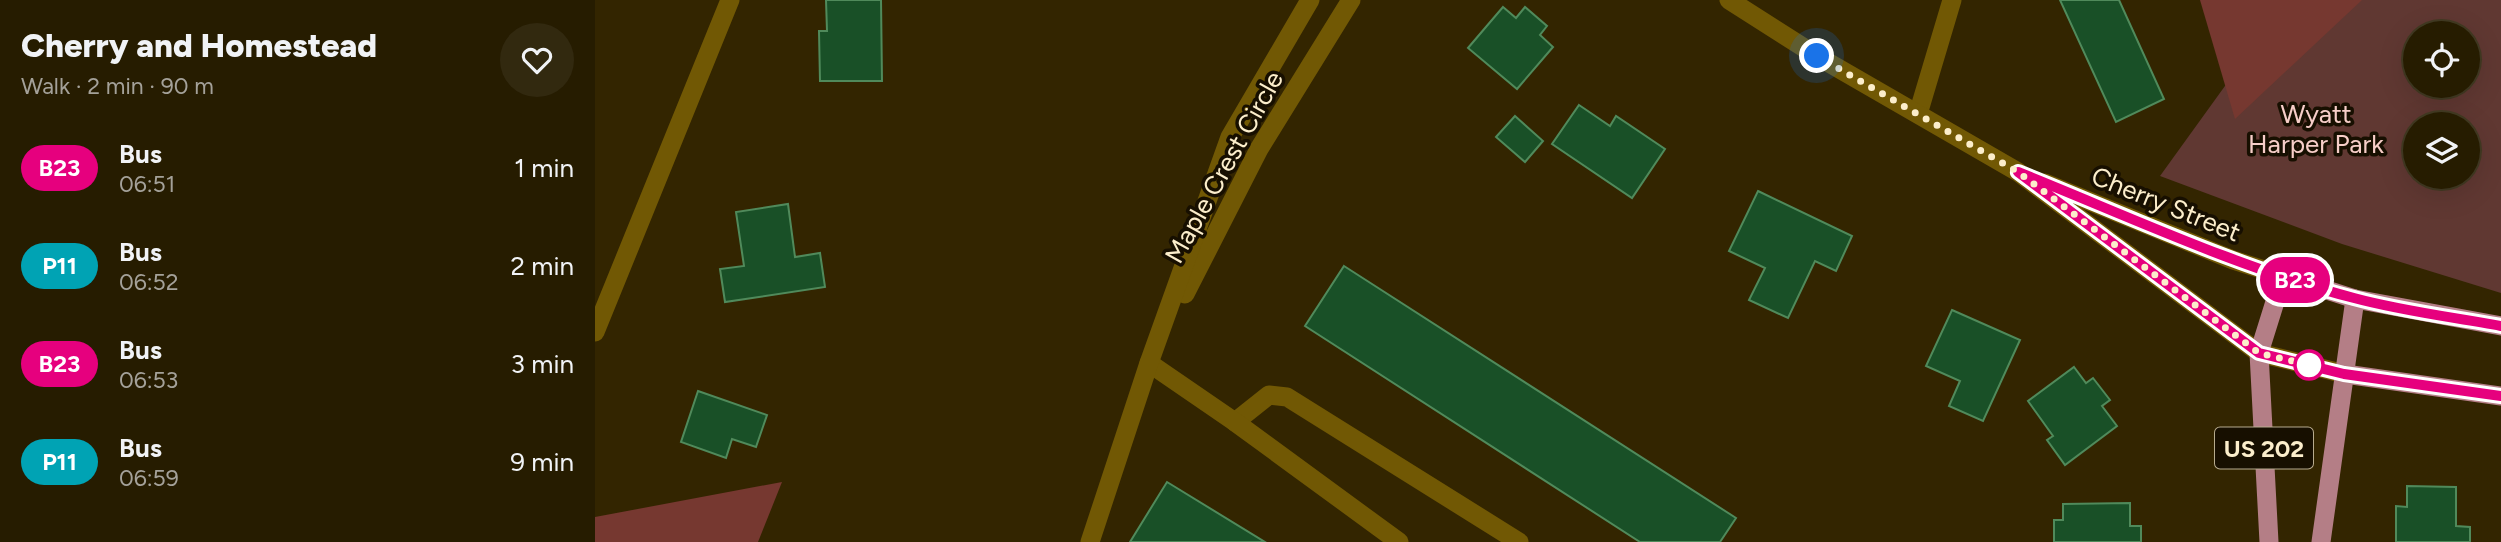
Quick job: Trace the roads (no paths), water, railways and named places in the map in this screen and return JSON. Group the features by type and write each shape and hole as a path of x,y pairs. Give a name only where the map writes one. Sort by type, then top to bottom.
{"main road":[{"name":"Cherry Street","path":"2283,276 2355,299 2501,326"},
{"name":"US 202","path":"2269,542 2259,353 2283,276"},
{"path":"2344,374 2355,299"},
{"name":"Cherry Street","path":"2344,374 2501,396"},
{"name":"US 202","path":"2321,542 2344,374"}],"street":[{"path":"595,332 730,0"},
{"name":"Maple Crest Circle","path":"1090,542 1149,363 1230,137 1310,0"},
{"name":"Maple Crest Circle","path":"1149,363 1259,149 1351,0"},
{"name":"Cherry Street","path":"1729,0 1817,56 2018,172 2259,353 2344,374"},
{"path":"1918,114 1952,0"},
{"name":"Cherry Street","path":"2018,172 2233,260 2283,276"},
{"path":"1149,363 1399,542"},
{"path":"1235,422 1269,395 1287,397 1519,542"}],"park label":[{"name":"Wyatt Harper Park","path":"2316,129"}]}
